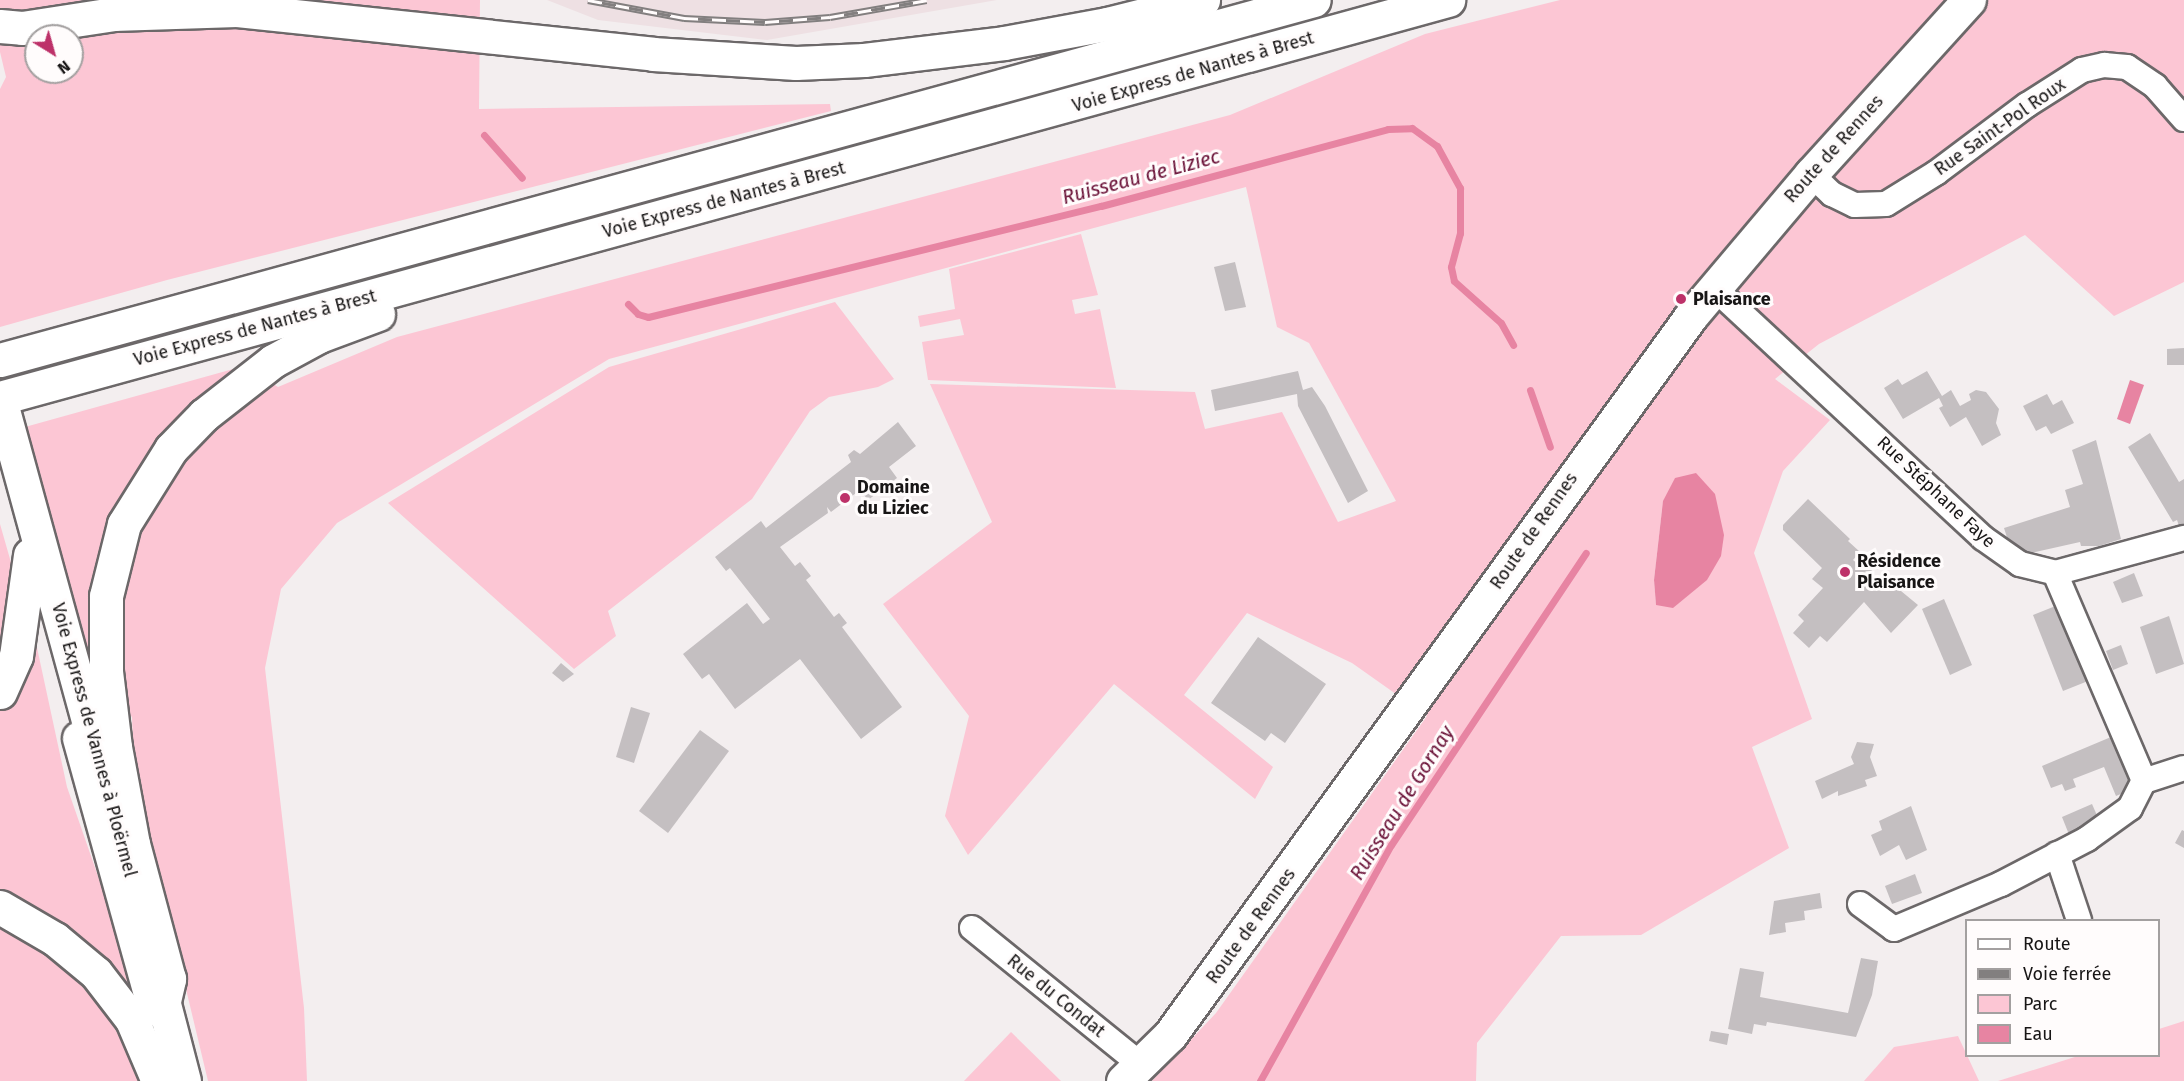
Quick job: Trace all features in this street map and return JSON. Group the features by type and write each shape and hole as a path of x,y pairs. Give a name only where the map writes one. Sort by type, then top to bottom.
{"main road":[{"path":"0,26 22,28 113,14 237,10 675,56 796,63 864,60 1004,43 1107,24 1203,0"},
{"name":"Voie Express de Nantes à Brest","path":"0,360 1314,0"},
{"name":"Voie Express de Nantes à Brest","path":"0,398 1448,0"},
{"name":"Route de Rennes","path":"1132,1073 1185,1016 1605,432 1714,288 1811,174 1969,0"},
{"path":"164,1001 169,979 133,844 115,747 106,671 106,596 124,524 171,449 204,415 273,361 319,336 440,295 467,270"},
{"name":"Voie Express de Vannes à Ploërmel","path":"0,398 20,492 30,555 172,1081"},
{"name":"Voie Express de Vannes à Ploërmel","path":"0,444 20,492 164,1001 184,1081"},
{"path":"0,692 16,656 30,555"},
{"path":"0,907 55,939 96,973 132,1020 158,1081"}],"street":[{"name":"Rue Saint-Pol Roux","path":"1811,174 1832,194 1855,205 1886,204 1936,173 2036,99 2082,70 2104,65 2127,67 2155,86 2184,119"},
{"name":"Rue Stéphane Faye","path":"1714,288 1983,538 2020,564 2055,573"},
{"path":"2144,781 2055,573 2184,538"},
{"path":"1860,904 1893,929 2001,884 2087,839 2130,808 2144,781 2184,768"},
{"path":"2057,854 2078,919"},
{"name":"Rue du Condat","path":"972,928 1132,1073"}],"shaded area":[{"path":"547,0 997,0 767,40 598,20"}],"green space":[{"path":"0,0 480,0 479,109 830,104 831,111 167,280 0,327 0,89 6,77 0,52"},
{"path":"1560,0 2184,0 2184,282 2114,316 2025,235 1819,344 1775,379 1830,420 1783,471 1754,553 1812,719 1752,747 1789,848 1641,935 1561,936 1477,1043 1476,1081 1152,1081 1216,1013 1427,716 1352,663 1247,613 1184,695 1273,767 1255,799 1114,684 968,855 945,816 969,716 883,604 992,522 930,384 1195,392 1205,429 1282,412 1338,522 1396,501 1309,343 1277,327 1246,187 609,359 337,523 281,589 265,668 304,1008 307,1081 208,1081 134,772 132,717 89,674 25,427 244,366 278,387 397,337 1230,115 1425,34","holes":["1663,501 1656,605 1654,580"]},
{"path":"1081,234 1098,295 1072,300 1075,314 1100,309 1116,388 928,380 922,342 964,335 960,319 920,327 918,316 955,309 949,269"},
{"path":"835,302 894,379 878,387 829,397 810,411 752,499 608,611 616,636 574,669 388,503 609,367"},
{"path":"0,524 14,573 9,621 36,643 67,787 140,997 134,1002 82,941 21,899 0,891"},
{"path":"0,923 43,944 125,1033 145,1081 0,1081"},
{"path":"2184,1021 2184,1081 1998,1081 2075,1057 2160,1057 2160,1029"},
{"path":"1011,1032 1061,1081 964,1081"},
{"path":"1958,1036 1965,1051 1965,1057 1968,1057 1979,1081 1864,1081 1894,1047"}],"water":[{"path":"2130,380 2144,385 2130,424 2117,419"},
{"path":"1696,473 1715,494 1724,535 1721,556 1707,580 1673,608 1656,605 1654,580 1663,501 1675,478"}],"building":[{"path":"1235,262 1246,307 1225,311 1214,267"},
{"path":"2184,348 2184,365 2167,365 2167,349"},
{"path":"1298,371 1303,390 1312,387 1325,406 1368,491 1348,503 1298,406 1297,394 1215,411 1211,390"},
{"path":"1927,371 1942,396 1951,390 1960,406 1971,400 1969,394 1976,390 1986,392 1999,409 1996,423 2001,435 1982,446 1966,417 1950,427 1939,408 1943,406 1939,398 1903,419 1884,388 1898,379 1902,385"},
{"path":"2047,394 2053,405 2062,400 2074,423 2051,434 2046,426 2036,431 2023,406"},
{"path":"898,422 916,446 889,467 897,478 868,500 860,490 831,512 827,507 828,513 780,547 795,566 800,562 811,576 806,580 834,617 839,613 847,623 842,627 902,707 861,739 800,659 735,709 709,674 702,679 683,654 747,603 763,624 770,619 730,568 726,571 715,557 761,521 766,528 851,462 848,455 854,450 860,454"},
{"path":"2150,433 2179,482 2184,479 2184,528 2180,529 2177,520 2173,522 2128,447"},
{"path":"2096,440 2121,539 2099,546 2081,546 2080,542 2027,554 2011,550 2004,528 2070,507 2065,490 2083,484 2072,450"},
{"name":"Résidence Plaisance","path":"1808,499 1850,539 1848,541 1860,552 1853,560 1863,568 1867,563 1873,569 1869,574 1879,583 1884,577 1918,605 1891,633 1864,602 1827,642 1820,636 1809,648 1793,633 1804,621 1798,615 1823,588 1812,579 1822,568 1783,530 1783,525"},
{"path":"2134,573 2143,596 2122,603 2113,582"},
{"path":"1944,599 1972,665 1950,675 1922,609"},
{"path":"2058,605 2088,681 2063,691 2033,615"},
{"path":"2169,616 2184,664 2156,674 2140,627"},
{"path":"1258,637 1326,684 1285,743 1271,733 1265,741 1211,703"},
{"path":"2121,645 2128,664 2113,670 2106,651"},
{"path":"561,663 574,674 563,682 552,673"},
{"path":"631,707 650,713 634,763 616,757"},
{"path":"700,730 729,751 668,833 639,811"},
{"path":"2111,737 2133,789 2116,796 2104,767 2073,779 2076,787 2065,791 2062,784 2051,788 2042,766"},
{"path":"1857,742 1874,744 1870,757 1877,776 1865,780 1867,786 1838,796 1838,791 1822,799 1815,781 1854,764 1851,757"},
{"path":"2092,804 2099,820 2070,837 2062,817"},
{"path":"1911,806 1927,850 1906,860 1899,845 1880,856 1871,835 1882,830 1879,821"},
{"path":"2182,830 2184,831 2184,848 2175,843"},
{"path":"1915,874 1922,893 1892,904 1885,886"},
{"path":"1820,893 1822,908 1804,911 1805,920 1785,923 1786,932 1769,935 1774,901"},
{"path":"1861,958 1878,961 1872,995 1856,1037 1767,1022 1766,1026 1754,1024 1752,1034 1728,1029 1740,968 1764,972 1760,997 1848,1013"},
{"path":"1711,1031 1729,1034 1727,1045 1709,1041"}],"waterway":[{"name":"Ruisseau de Liziec","path":"628,304 638,314 648,317 1101,206 1388,129 1412,128 1437,146 1460,188 1460,233 1451,267 1454,281 1501,323 1513,345"},
{"name":"Ruisseau de Liziec","path":"484,135 522,178"},
{"name":"Ruisseau de Liziec","path":"1530,390 1550,447"},
{"name":"Ruisseau de Gornay","path":"1260,1081 1391,845 1586,553"}],"railway":[{"path":"588,0 684,18 765,22 830,17 927,0"}],"place":[{"name":"Plaisance","path":"1681,299"},
{"name":"Domaine du Liziec","path":"845,498"},
{"name":"Résidence Plaisance","path":"1845,572"}]}
